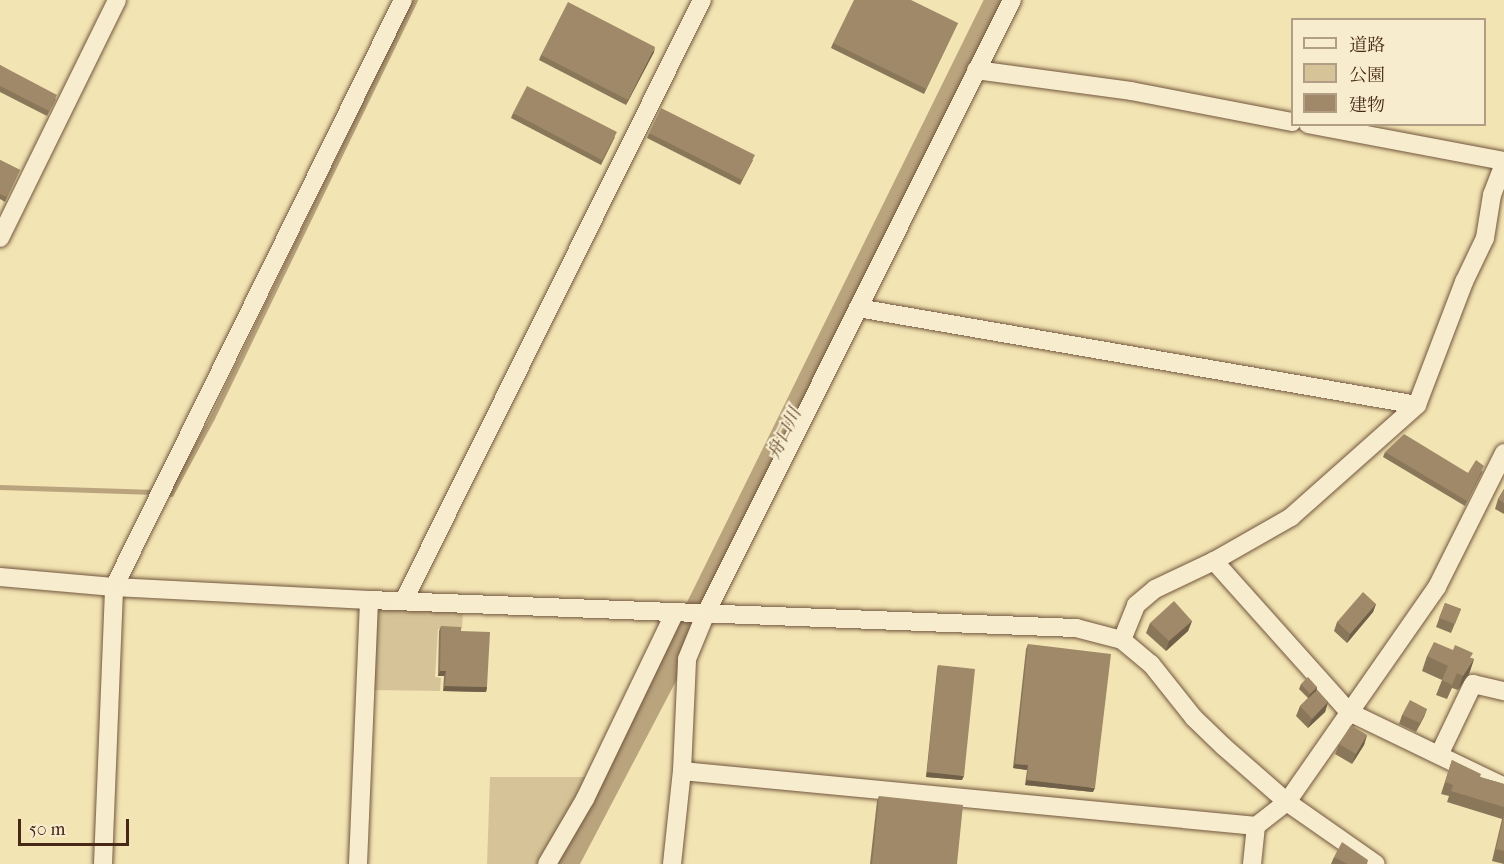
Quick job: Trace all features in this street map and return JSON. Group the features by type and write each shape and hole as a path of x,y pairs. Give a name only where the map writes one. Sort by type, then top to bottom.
{"street":[{"path":"0,238 117,0"},
{"path":"103,864 114,586 403,0"},
{"path":"404,600 702,0"},
{"path":"672,864 682,771 687,659 706,613 1012,0"},
{"path":"976,70 1131,91 1291,122"},
{"path":"1122,640 1136,605 1155,589 1214,561 1291,518 1417,405 1464,282 1485,238 1492,195 1504,162 1318,126"},
{"path":"858,308 1417,405"},
{"path":"682,771 1256,826 1287,802 1437,587 1504,453"},
{"path":"1214,561 1349,712 1501,785"},
{"path":"0,577 114,586 369,600 674,614 706,613 1076,628 1122,640 1151,664 1194,718 1287,802 1376,864"},
{"path":"358,864 369,600"},
{"path":"547,864 585,799 674,614"},
{"path":"1439,755 1473,684 1504,692"},
{"path":"1252,864 1256,826"}],"green space":[{"path":"376,608 463,612 462,629 438,629 435,677 441,678 440,691 372,690"},
{"path":"490,777 590,777 539,864 487,864"}],"building":[{"path":"854,0 911,0 958,23 926,89 833,43"},
{"path":"568,2 655,47 628,100 541,55"},
{"path":"0,65 57,95 49,111 0,86"},
{"path":"527,86 617,132 602,160 513,113"},
{"path":"661,108 755,155 742,180 649,133"},
{"path":"0,160 20,170 7,197 0,194"},
{"path":"1404,434 1468,473 1476,460 1484,466 1467,501 1385,452"},
{"path":"1504,489 1504,503 1498,499"},
{"path":"1363,592 1376,604 1350,634 1337,622"},
{"path":"1174,601 1192,621 1169,641 1150,623"},
{"path":"1445,603 1461,609 1455,624 1439,618"},
{"path":"441,626 461,627 461,631 490,632 487,687 445,686 446,671 440,671"},
{"path":"1434,642 1453,650 1455,645 1473,653 1470,658 1474,659 1463,676 1457,673 1452,685 1442,680 1448,666 1427,656"},
{"path":"1028,644 1111,654 1095,788 1027,780 1028,765 1015,764"},
{"path":"938,665 975,669 964,776 927,772"},
{"path":"1308,677 1317,687 1310,694 1301,684"},
{"path":"1317,690 1328,702 1312,719 1300,706"},
{"path":"1410,700 1427,709 1420,723 1402,715"},
{"path":"1351,725 1367,735 1356,754 1339,744"},
{"path":"1452,760 1481,774 1480,777 1504,784 1504,807 1451,791 1453,785 1445,782"},
{"path":"879,796 963,805 957,864 872,864"},
{"path":"1504,815 1504,851 1496,849"},
{"path":"1342,842 1368,860 1367,864 1347,864 1334,857"}],"waterway":[{"path":"164,493 171,494 212,418 415,0"},
{"name":"舟口川","path":"564,864 701,603 998,0"},
{"path":"0,487 155,492"}]}
